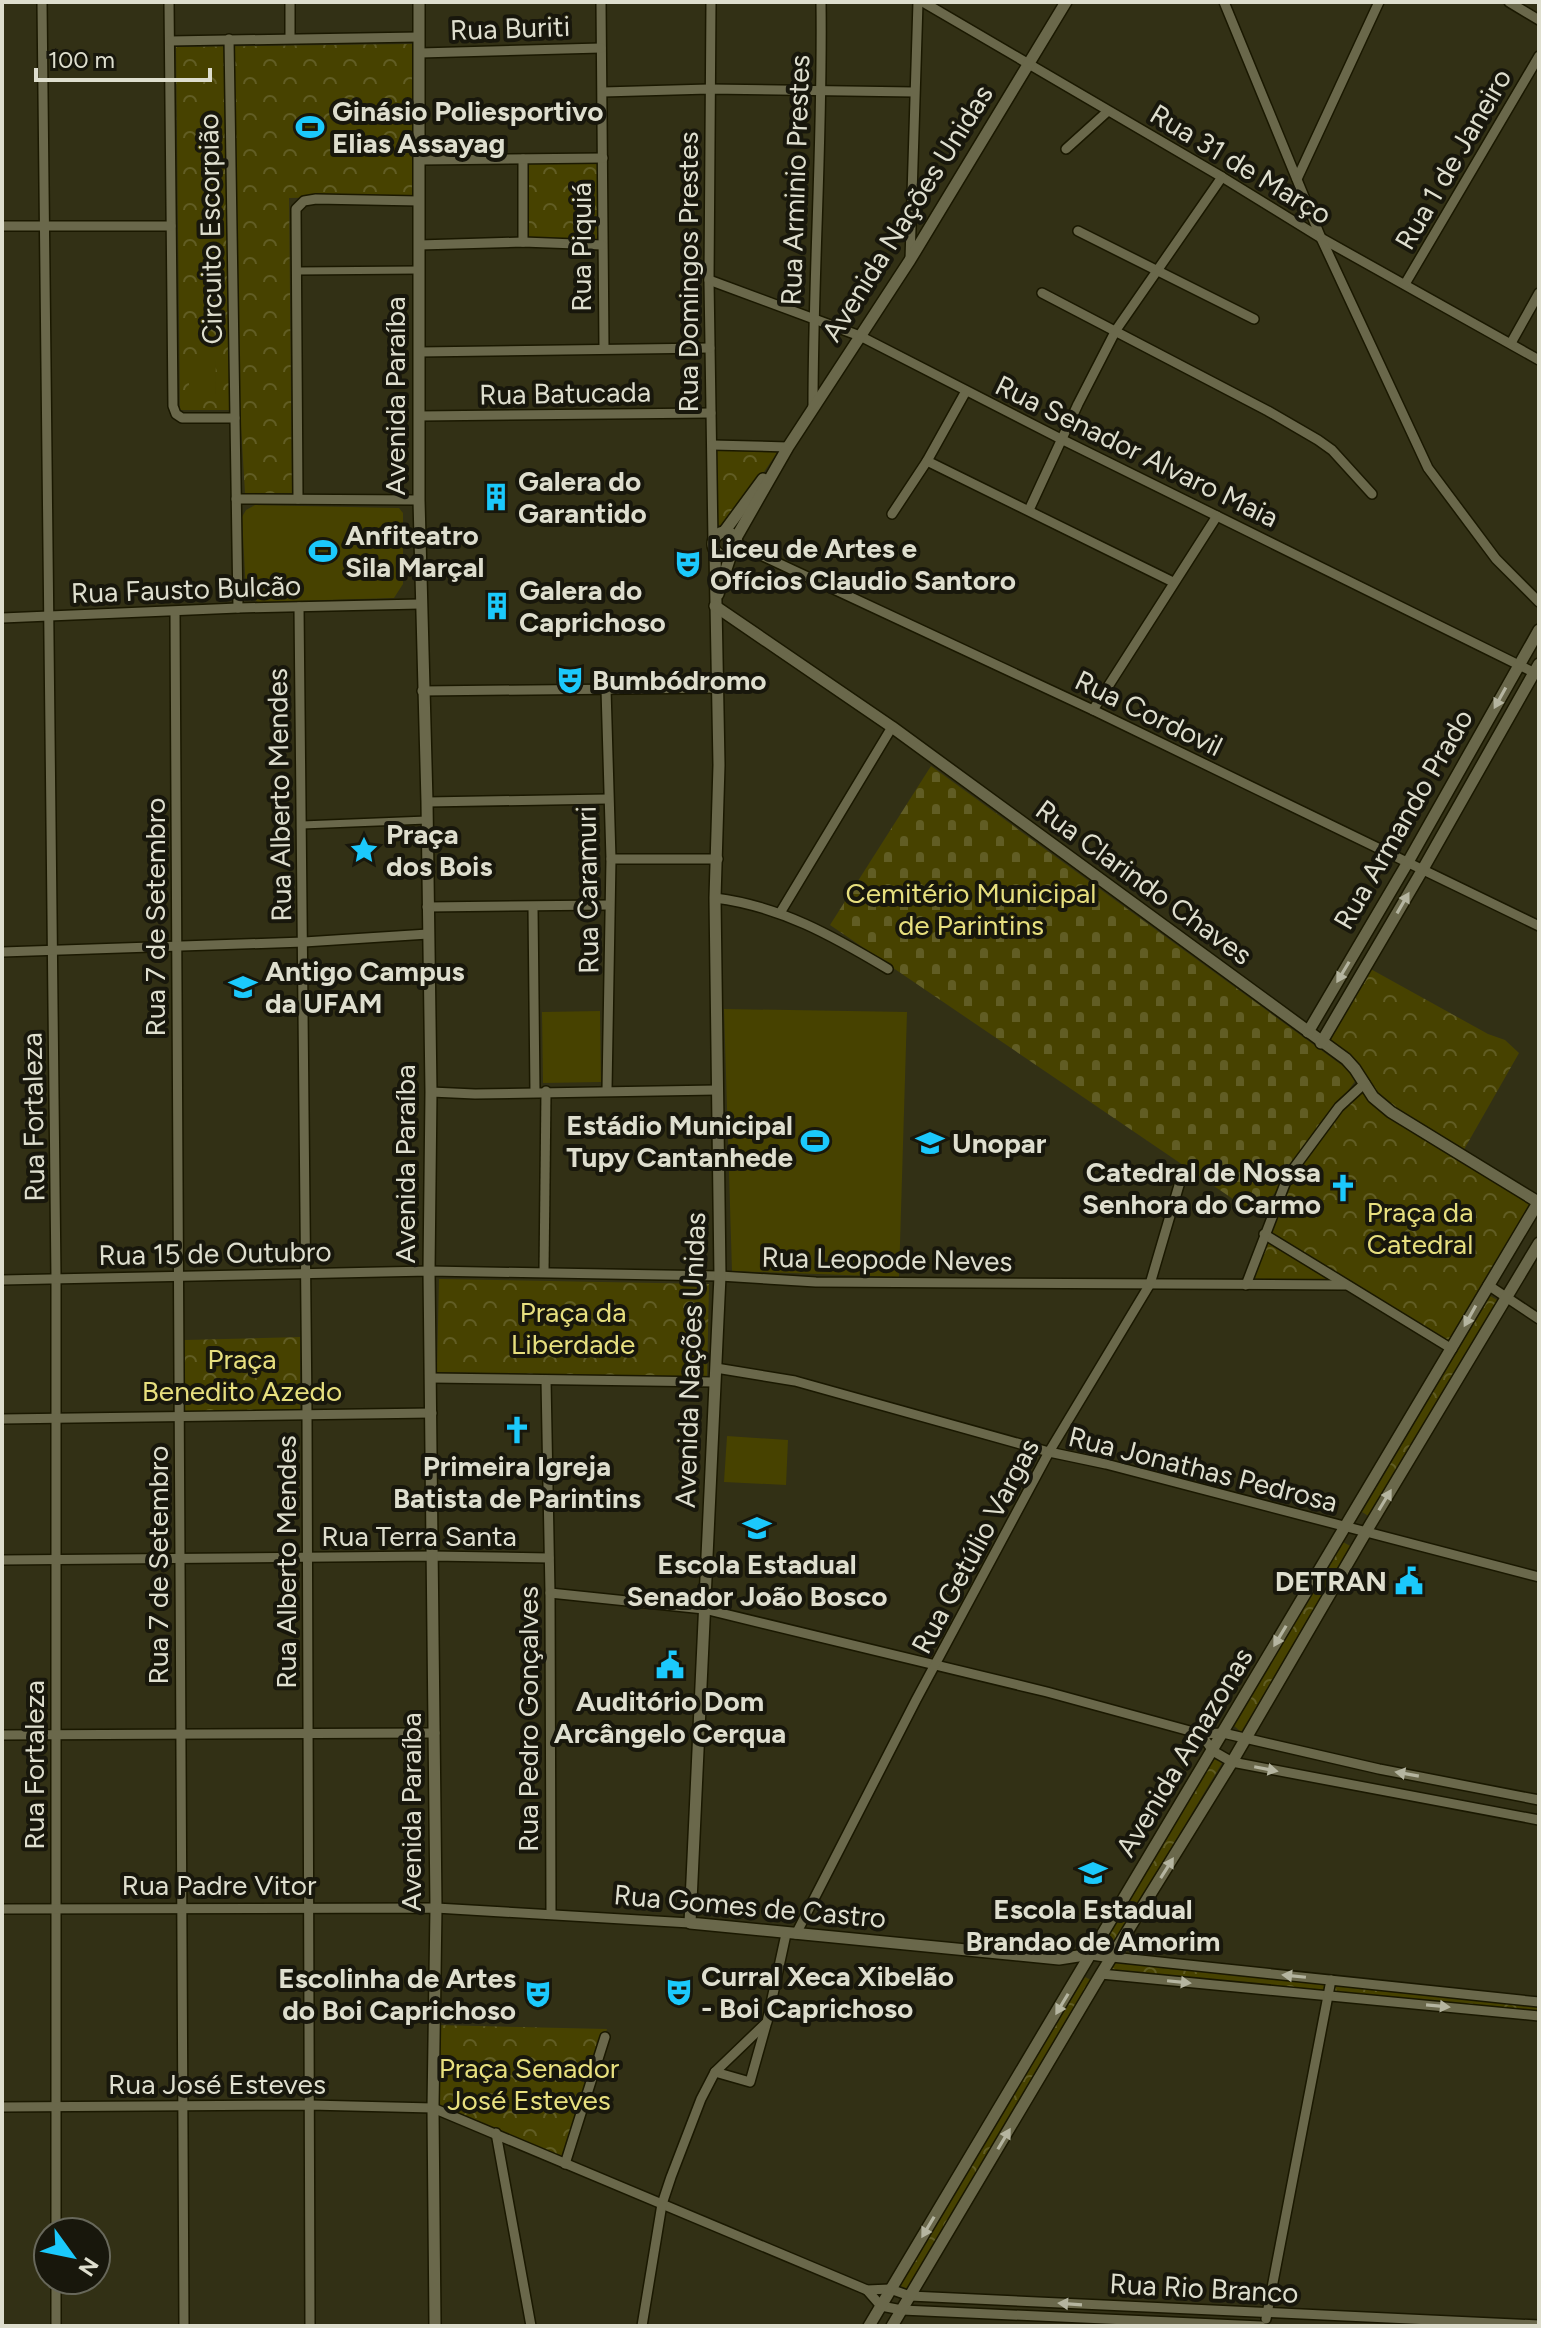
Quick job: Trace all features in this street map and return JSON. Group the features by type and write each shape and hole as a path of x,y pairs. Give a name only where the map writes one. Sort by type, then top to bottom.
{"street":[{"name":"Rua Fortaleza","path":"42,2 56,1278 56,2216"},
{"path":"169,2 175,412 182,418 235,418"},
{"path":"290,2 290,37"},
{"name":"Avenida Paraíba","path":"419,2 420,604 427,802 431,1092 429,1271 436,1908 433,2108 435,2326"},
{"name":"Rua Piquiá","path":"601,2 604,348"},
{"name":"Rua Domingos Prestes","path":"711,2 709,280 714,546"},
{"name":"Rua Arminio Prestes","path":"813,407 813,318 823,89 821,2"},
{"path":"910,260 914,92 921,2"},
{"name":"Rua 31 de Março","path":"921,2 1321,238 1539,360"},
{"name":"Avenida Nações Unidas","path":"715,606 735,546 788,447 910,260 1066,2"},
{"path":"1224,2 1321,238 1435,480 1496,559 1539,602"},
{"path":"1297,179 1379,2"},
{"path":"1509,2 1539,20"},
{"name":"Rua Buriti","path":"170,41 419,37"},
{"name":"Circuito Escorpião","path":"229,39 238,608"},
{"name":"Rua Buriti","path":"420,53 601,48"},
{"name":"Rua 1 de Janeiro","path":"1405,284 1539,56"},
{"path":"603,92 709,89 914,92"},
{"path":"1066,149 1108,111"},
{"path":"420,160 603,158"},
{"path":"523,159 523,242"},
{"path":"1029,510 1116,330 1222,177"},
{"path":"298,499 295,212 304,201 419,201"},
{"path":"2,226 171,226"},
{"path":"1078,231 1254,319"},
{"path":"419,245 523,242 602,245"},
{"path":"297,271 419,270"},
{"name":"Rua Senador Alvaro Maia","path":"709,280 860,336 1217,516 1537,670"},
{"path":"1042,293 1318,440 1332,450 1372,494"},
{"path":"1511,343 1539,293"},
{"path":"419,352 710,348"},
{"path":"892,514 927,461 966,391"},
{"name":"Rua Batucada","path":"419,416 711,413"},
{"path":"712,445 788,447"},
{"name":"Avenida Nações Unidas","path":"690,1923 720,1276 714,546 717,535 724,532 788,447"},
{"path":"927,461 1173,582"},
{"path":"236,499 419,500"},
{"path":"1093,710 1217,516"},
{"path":"714,546 722,556 735,546 731,533 724,532"},
{"name":"Rua Cordovil","path":"735,546 1093,710 1539,926"},
{"name":"Rua Fausto Bulcão","path":"2,618 420,604"},
{"name":"Rua Clarindo Chaves","path":"715,606 892,727 1351,1064 1373,1097 1391,1112 1539,1202"},
{"name":"Rua Alberto Mendes","path":"299,607 304,942 310,2326"},
{"name":"Rua 7 de Setembro","path":"175,612 184,2326"},
{"name":"Rua Armando Prado","path":"1308,1032 1539,630"},
{"name":"Rua Armando Prado","path":"1321,1043 1537,670"},
{"path":"422,691 717,688"},
{"name":"Rua Caramuri","path":"606,689 611,859 607,1090"},
{"path":"780,913 892,727"},
{"path":"427,802 608,799"},
{"path":"302,825 427,820"},
{"path":"611,859 718,859"},
{"path":"715,898 750,903 780,913 830,934 888,969"},
{"path":"427,907 609,905"},
{"path":"533,907 544,1272"},
{"path":"2,952 304,942 428,934"},
{"path":"1246,1285 1280,1192 1296,1162 1339,1107 1365,1083"},
{"path":"431,1092 717,1090"},
{"name":"Rua Getúlio Vargas","path":"715,2072 750,2082 791,1934 1049,1452 1150,1284 1182,1175"},
{"name":"Avenida Amazonas","path":"869,2326 1539,1202"},
{"path":"1264,1234 1452,1349"},
{"name":"Avenida Amazonas","path":"892,2326 1101,1974 1232,1762 1539,1243"},
{"name":"Rua 15 de Outubro","path":"2,1280 429,1271"},
{"name":"Rua Leopode Neves","path":"429,1271 720,1276 816,1282 1345,1285"},
{"path":"1488,1285 1539,1319"},
{"name":"Rua Jonathas Pedrosa","path":"716,1368 795,1381 1049,1452 1106,1464 1539,1577"},
{"path":"431,1378 714,1382"},
{"name":"Rua Pedro Gonçalves","path":"546,1380 551,1913"},
{"path":"2,1419 432,1413"},
{"name":"Rua Terra Santa","path":"2,1560 432,1556 549,1558"},
{"path":"550,1593 704,1609 1201,1734 1223,1733 1379,1769 1539,1800"},
{"path":"2,1735 435,1733"},
{"path":"1201,1734 1213,1751 1232,1762 1539,1820"},
{"path":"1375,1790 1379,1769"},
{"path":"1450,1803 1454,1782"},
{"name":"Rua Gomes de Castro","path":"436,1908 690,1923 1059,1959 1091,1954 1539,2002"},
{"name":"Rua Padre Vitor","path":"2,1909 436,1908"},
{"name":"Rua Gomes de Castro","path":"1059,1959 1082,1971 1101,1974 1539,2016"},
{"path":"1264,2326 1331,1980"},
{"path":"642,2326 662,2204 695,2114 715,2072 767,2022"},
{"path":"565,2164 605,2037"},
{"name":"Rua José Esteves","path":"2,2107 310,2105 433,2108"},
{"name":"Rua Rio Branco","path":"433,2108 867,2290 890,2289 910,2296 1539,2325"},
{"path":"496,2133 531,2326"},
{"name":"Rua Rio Branco","path":"867,2290 881,2306 902,2310 1264,2326"},
{"path":"56,2296 56,2326"}],"green space":[{"path":"412,44 412,195 289,198 292,493 245,493 240,410 180,410 176,47"},
{"path":"525,161 599,162 598,239 528,238"},
{"path":"189,359 216,359 215,395 189,395"},
{"path":"714,448 779,450 729,523 723,526 715,524"},
{"name":"Anfiteatro Sila Marçal","path":"255,505 399,508 403,513 403,584 394,598 258,602 246,593 242,517 246,510"},
{"name":"Cemitério Municipal de Parintins","path":"931,766 1358,1077 1258,1216 830,925"},
{"name":"Praça da Catedral","path":"1367,967 1488,1034 1505,1040 1519,1053 1462,1153 1539,1200 1452,1348 1345,1282 1248,1284 1297,1162 1365,1083 1324,1043"},
{"name":"Estádio Municipal Tupy Cantanhede","path":"724,1009 907,1012 899,1277 732,1271"},
{"path":"600,1011 601,1082 543,1083 542,1012"},
{"name":"Praça da Liberdade","path":"439,1279 709,1284 707,1378 437,1372"},
{"path":"1490,1296 1499,1301 1370,1517 1362,1512"},
{"name":"Praça Benedito Azedo","path":"300,1337 300,1410 184,1412 184,1340"},
{"path":"727,1436 788,1440 786,1485 724,1482"},
{"path":"1343,1542 1352,1547 1241,1732 1233,1725"},
{"path":"1214,1759 1222,1763 1110,1950 1103,1945"},
{"path":"1112,1958 1539,2002 1539,2016 1102,1973"},
{"path":"1085,1977 1093,1981 908,2289 898,2285"},
{"name":"Praça Senador José Esteves","path":"436,2025 607,2029 567,2160 435,2108"}],"place":[{"name":"Ginásio Poliesportivo Elias Assayag","path":"310,127"},
{"name":"Galera do Garantido","path":"496,497"},
{"name":"Anfiteatro Sila Marçal","path":"323,551"},
{"name":"Liceu de Artes e Ofícios Claudio Santoro","path":"688,564"},
{"name":"Galera do Caprichoso","path":"497,606"},
{"name":"Bumbódromo","path":"570,680"},
{"name":"Praça dos Bois","path":"364,850"},
{"name":"Antigo Campus da UFAM","path":"243,987"},
{"name":"Estádio Municipal Tupy Cantanhede","path":"815,1141"},
{"name":"Unopar","path":"930,1143"},
{"name":"Catedral de Nossa Senhora do Carmo","path":"1343,1188"},
{"name":"Primeira Igreja Batista de Parintins","path":"517,1430"},
{"name":"Escola Estadual Senador João Bosco","path":"757,1528"},
{"name":"DETRAN","path":"1409,1581"},
{"name":"Auditório Dom Arcângelo Cerqua","path":"670,1665"},
{"name":"Escola Estadual Brandao de Amorim","path":"1093,1873"},
{"name":"Curral Xeca Xibelão - Boi Caprichoso","path":"679,1992"},
{"name":"Escolinha de Artes do Boi Caprichoso","path":"538,1994"}]}
